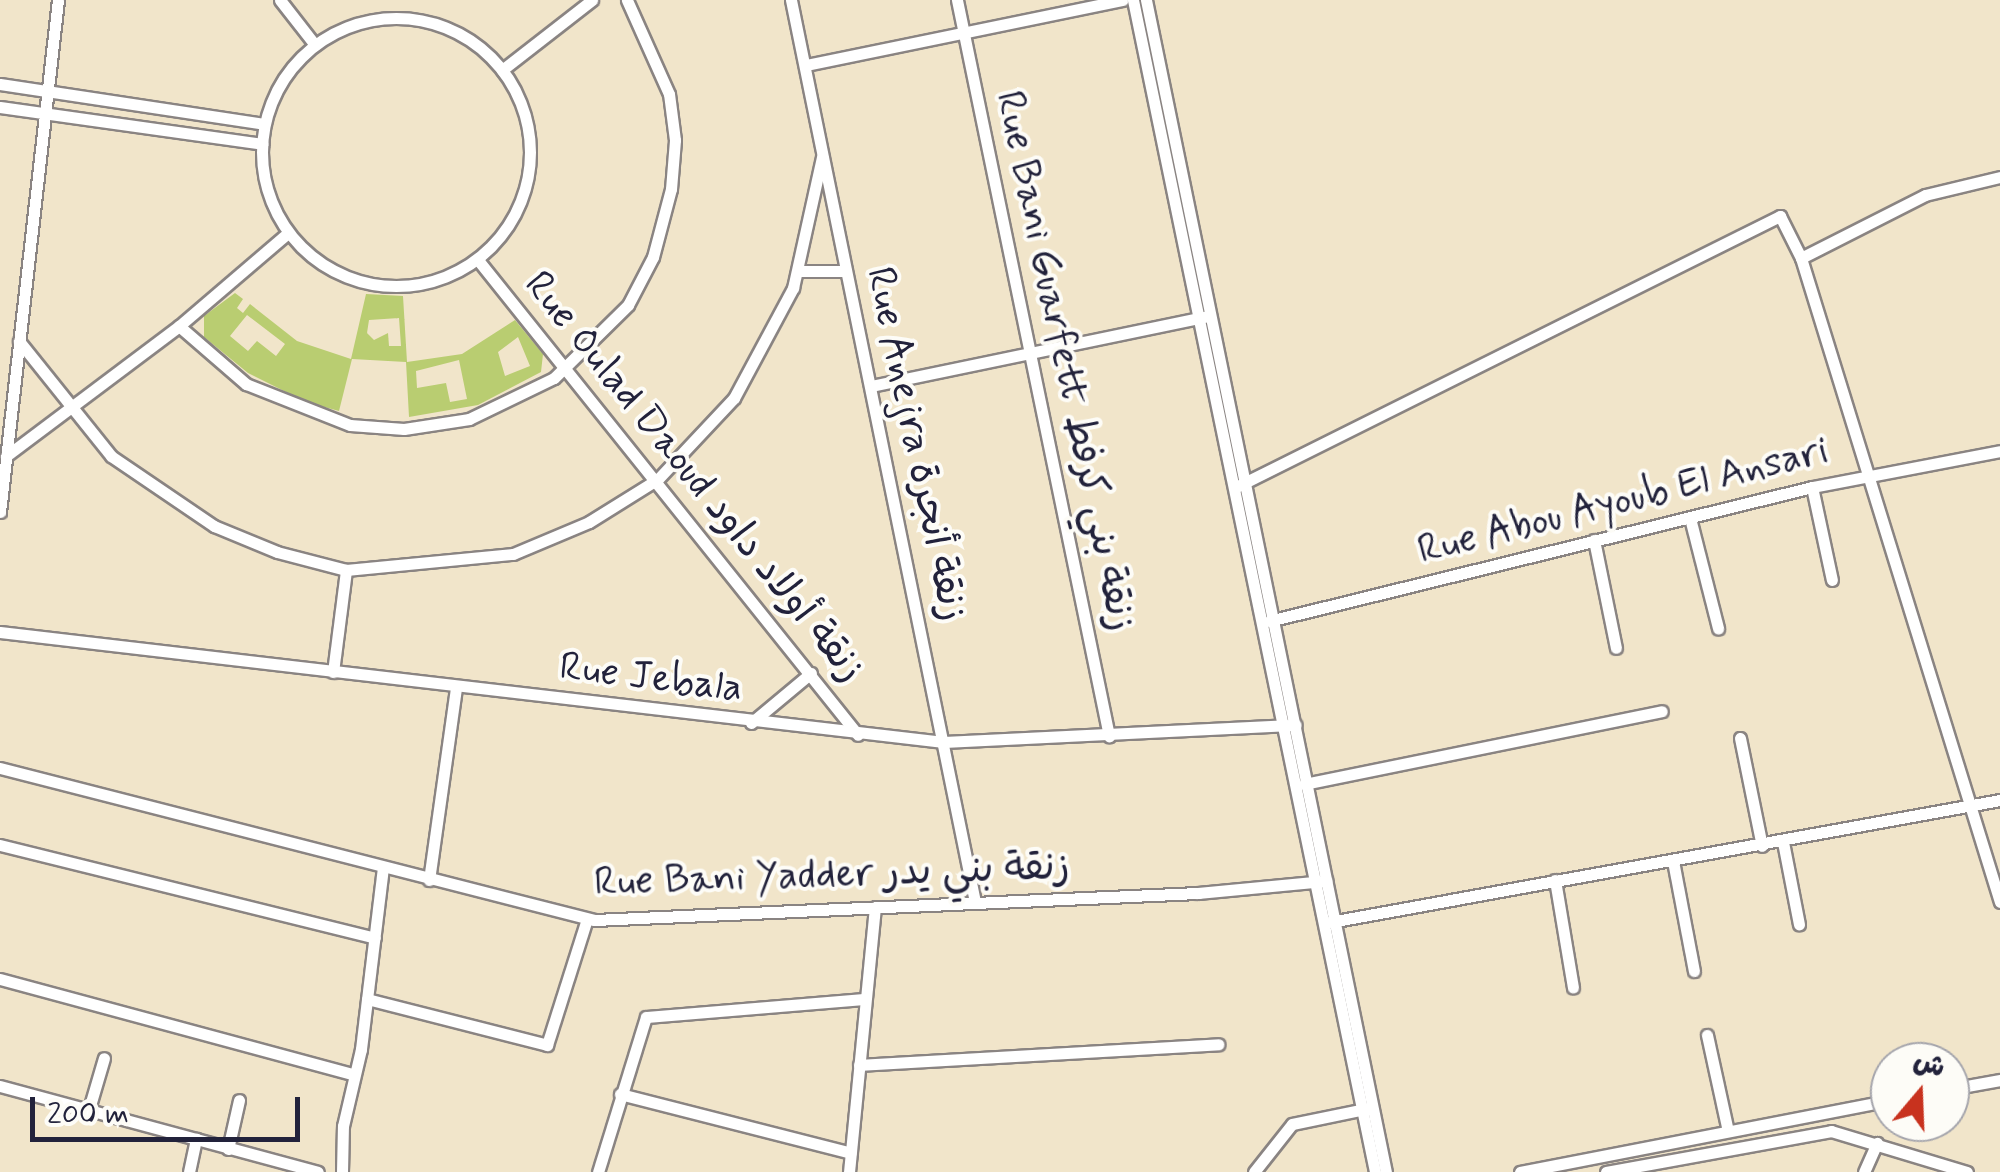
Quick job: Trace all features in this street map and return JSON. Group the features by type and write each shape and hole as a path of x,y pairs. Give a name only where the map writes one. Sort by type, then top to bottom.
{"street":[{"path":"0,512 58,0"},
{"path":"280,0 314,45"},
{"path":"502,70 592,0"},
{"path":"179,326 264,394 367,427 426,428 469,420 522,399 567,369 607,331 644,278 670,189 675,140 669,94 627,0"},
{"name":"Rue Anejra زنقة أنجرة","path":"791,0 976,902"},
{"name":"Rue Bani Guarfett زنقة بني كرفط","path":"957,0 1110,736"},
{"path":"806,65 1122,0"},
{"path":"1133,0 1207,316"},
{"path":"1146,0 1327,923 1367,1109 1386,1172"},
{"path":"413,19 463,36 502,70 528,124 529,170 517,213 478,260 438,280 393,287 334,272 288,233 267,191 264,124 278,88 314,45 361,22 413,19"},
{"path":"0,84 264,124"},
{"path":"0,107 262,144"},
{"path":"18,341 69,410 163,498 277,552 346,570 513,554 589,522 658,478 734,398 799,271 822,158"},
{"path":"1801,258 1925,195 2000,176"},
{"path":"1242,484 1773,215 1786,220 2000,902"},
{"path":"6,456 179,326 288,233"},
{"name":"Rue Oulad Daoud زنقة أولاد داود","path":"478,260 658,478 858,736"},
{"path":"799,271 846,270"},
{"path":"871,386 1207,316"},
{"name":"Rue Abou Ayoub El Ansari","path":"1270,620 1812,487 2000,451"},
{"path":"1812,487 1832,580"},
{"path":"1690,518 1718,628"},
{"path":"1594,540 1616,648"},
{"path":"334,672 346,570"},
{"name":"Rue Jebala","path":"0,632 858,736 944,742 1290,725"},
{"path":"751,722 810,673"},
{"path":"430,880 456,687"},
{"path":"1301,785 1662,711"},
{"path":"1740,738 1762,846"},
{"name":"Rue Bani Yadder زنقة بني يدر","path":"0,768 586,919 1319,882"},
{"path":"1327,923 2000,800"},
{"path":"1783,842 1799,924"},
{"path":"0,845 375,938"},
{"path":"1674,861 1694,971"},
{"path":"342,1172 352,1074 367,1000 383,868"},
{"path":"1555,880 1573,987"},
{"path":"848,1172 875,907"},
{"path":"367,1000 547,1045 586,919"},
{"path":"0,979 352,1074"},
{"path":"598,1172 640,1025 657,1012 864,999"},
{"path":"1707,1035 1728,1131"},
{"path":"858,1064 1218,1044"},
{"path":"89,1109 104,1058"},
{"path":"1970,1085 2000,1080"},
{"path":"0,1086 318,1172"},
{"path":"620,1094 851,1153"},
{"path":"228,1149 239,1100"},
{"path":"1520,1172 1870,1104"},
{"path":"1254,1172 1292,1124 1367,1109"},
{"path":"1367,1109 1374,1172"},
{"path":"1606,1172 1831,1131 1966,1172"},
{"path":"189,1172 196,1139"},
{"path":"1864,1172 1877,1144"}],"green space":[{"path":"235,293 243,299 237,308 243,313 250,304 297,341 351,359 366,294 403,296 407,362 462,354 515,320 543,354 541,372 478,405 409,417 406,362 352,359 339,411 306,402 248,373 204,337 204,316","holes":["247,315 285,344 276,356 257,341 248,351 230,336","399,318 401,346 389,346 388,333 374,340 367,333 369,320","518,337 530,366 505,376 498,352","459,360 467,399 450,402 446,383 417,388 416,371"]}]}
